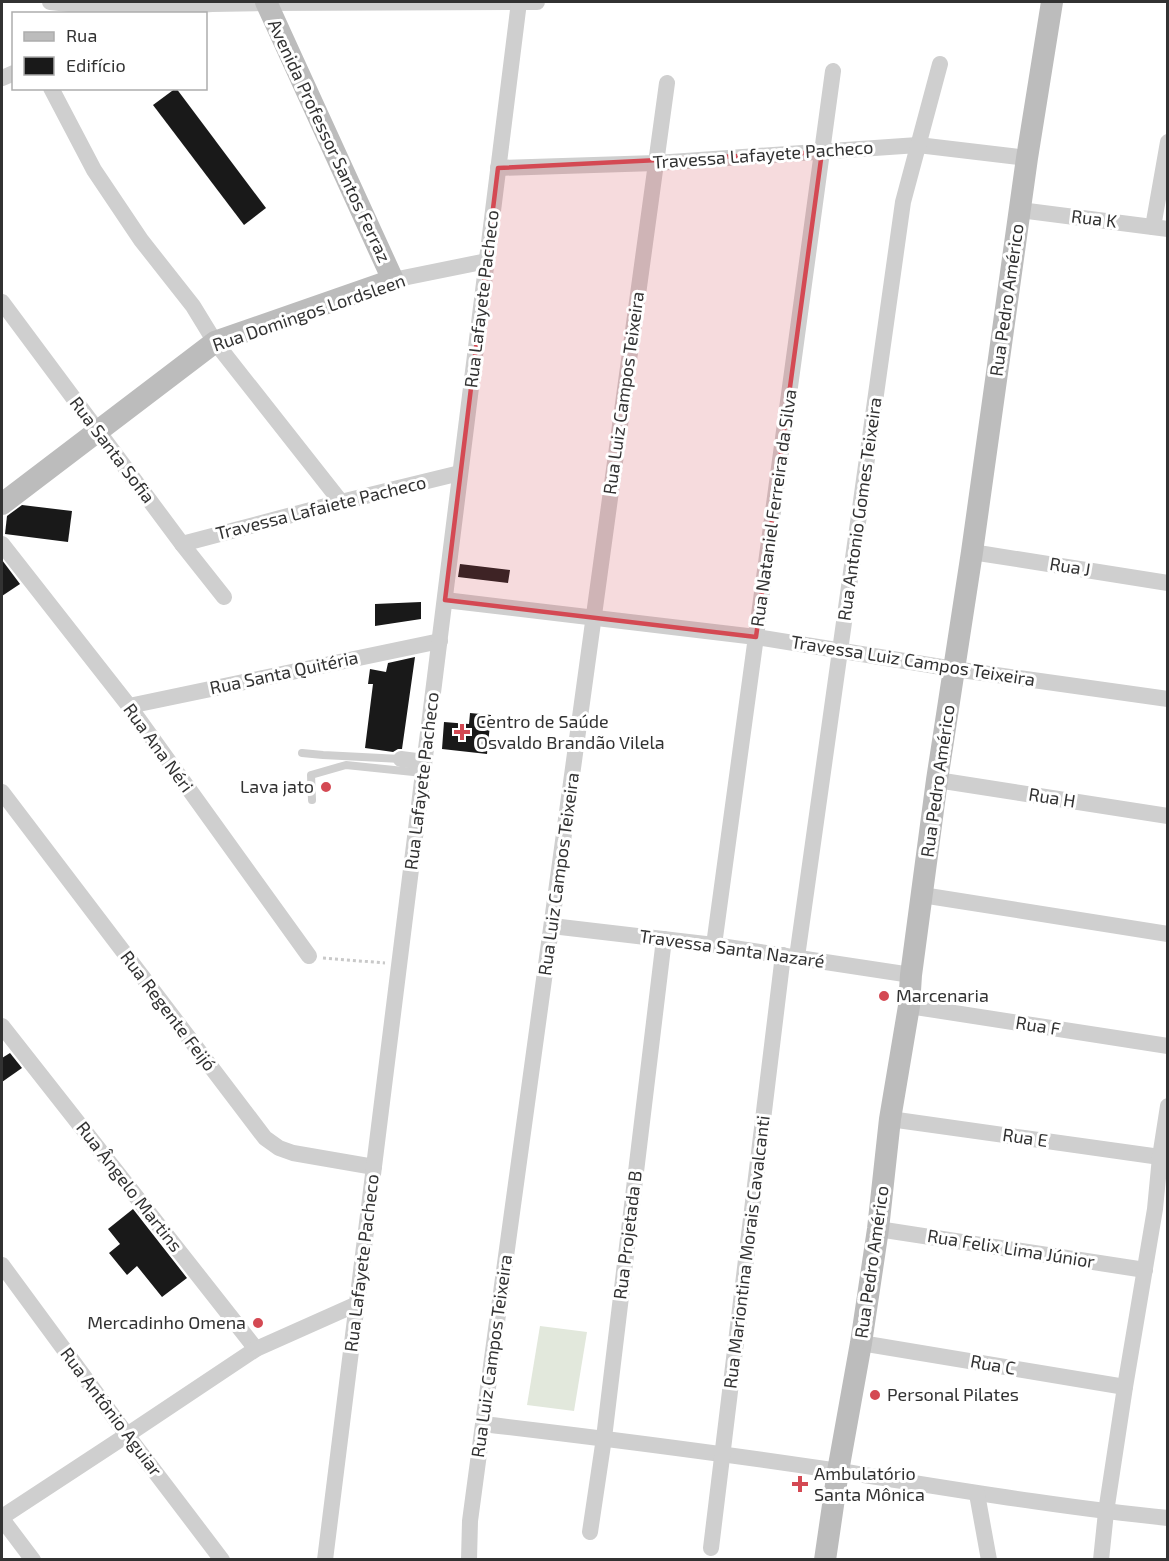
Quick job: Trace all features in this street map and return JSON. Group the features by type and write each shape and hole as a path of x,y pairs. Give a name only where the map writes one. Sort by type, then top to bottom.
{"street":[{"path":"50,2 97,8 153,11 212,4 266,2 537,2"},
{"name":"Avenida Professor Santos Ferraz","path":"266,2 393,280"},
{"name":"Rua Lafayete Pacheco","path":"325,1560 519,2"},
{"name":"Rua Pedro Américo","path":"825,1560 878,1229 890,1119 909,1006 911,975 937,780 1052,2"},
{"name":"Rua Antonio Gomes Teixeira","path":"790,956 840,650 903,202 940,64"},
{"name":"Rua Nataniel Ferreira da Silva","path":"714,945 833,70"},
{"name":"Rua Luiz Campos Teixeira","path":"469,1560 470,1521 483,1424 667,83"},
{"path":"52,90 94,170 141,240 193,306 215,342 341,502"},
{"path":"1160,228 1167,142"},
{"name":"Travessa Lafayete Pacheco","path":"498,168 656,163 918,145 1028,158"},
{"name":"Rua K","path":"1020,210 1160,228"},
{"name":"Rua Domingos Lordsleen","path":"2,504 215,342 393,280 487,261"},
{"name":"Rua Santa Sofia","path":"2,302 224,597"},
{"name":"Travessa Lafaiete Pacheco","path":"182,544 460,473"},
{"name":"Rua Ana Néri","path":"2,544 129,706 309,956"},
{"name":"Rua J","path":"972,552 1167,583"},
{"name":"Travessa Luiz Campos Teixeira","path":"445,600 756,638 1167,699"},
{"name":"Rua Santa Quitéria","path":"129,706 440,640"},
{"path":"401,759 424,768"},
{"name":"Rua H","path":"937,780 1167,816"},
{"name":"Rua Regente Feijó","path":"2,792 265,1138 279,1148 292,1153 374,1167"},
{"path":"922,895 1167,934"},
{"name":"Travessa Santa Nazaré","path":"552,926 714,945 911,975"},
{"name":"Rua Projetada B","path":"590,1532 604,1438 664,939"},
{"name":"Rua Mariontina Morais Cavalcanti","path":"711,1548 790,956"},
{"name":"Rua F","path":"909,1006 1167,1046"},
{"name":"Rua Ângelo Martins","path":"2,1026 256,1349"},
{"path":"1101,1560 1106,1512 1145,1270 1161,1210 1160,1157 1167,1106"},
{"name":"Rua E","path":"890,1119 1160,1157"},
{"name":"Rua Felix Lima Júnior","path":"878,1229 1145,1270"},
{"name":"Rua Antônio Aguiar","path":"2,1265 222,1560"},
{"path":"33,1560 2,1518 256,1349 357,1304"},
{"name":"Rua C","path":"861,1343 1125,1388"},
{"path":"483,1424 722,1454 977,1494 1167,1518"},
{"path":"977,1494 989,1560"}],"lane":[{"path":"302,753 401,759"},
{"path":"312,800 311,775 346,765 424,768"}],"path":[{"path":"309,956 399,965"}],"highlighted area":[{"path":"822,152 756,637 445,600 498,168"}],"shaded area":[{"path":"540,1326 587,1332 574,1411 527,1405"}],"building":[{"path":"173,90 178,90 266,208 244,225 153,105"},
{"path":"22,505 72,511 68,542 5,534 7,516"},
{"path":"2,560 20,584 2,596"},
{"path":"460,564 510,570 508,583 458,577"},
{"path":"421,602 421,619 375,626 375,604"},
{"path":"415,657 402,749 393,752 365,748 373,684 368,684 370,669 386,672 388,663"},
{"path":"470,713 491,715 487,754 442,749 444,722 469,724"},
{"path":"10,1053 22,1068 2,1082 2,1058"},
{"path":"133,1209 187,1278 162,1297 137,1266 127,1275 109,1253 120,1244 108,1229"}],"place":[{"name":"Centro de Saúde Osvaldo Brandão Vilela","path":"462,732"},
{"name":"Lava jato","path":"326,787"},
{"name":"Marcenaria","path":"884,996"},
{"name":"Mercadinho Omena","path":"258,1323"},
{"name":"Personal Pilates","path":"875,1395"},
{"name":"Ambulatório Santa Mônica","path":"800,1484"}]}
